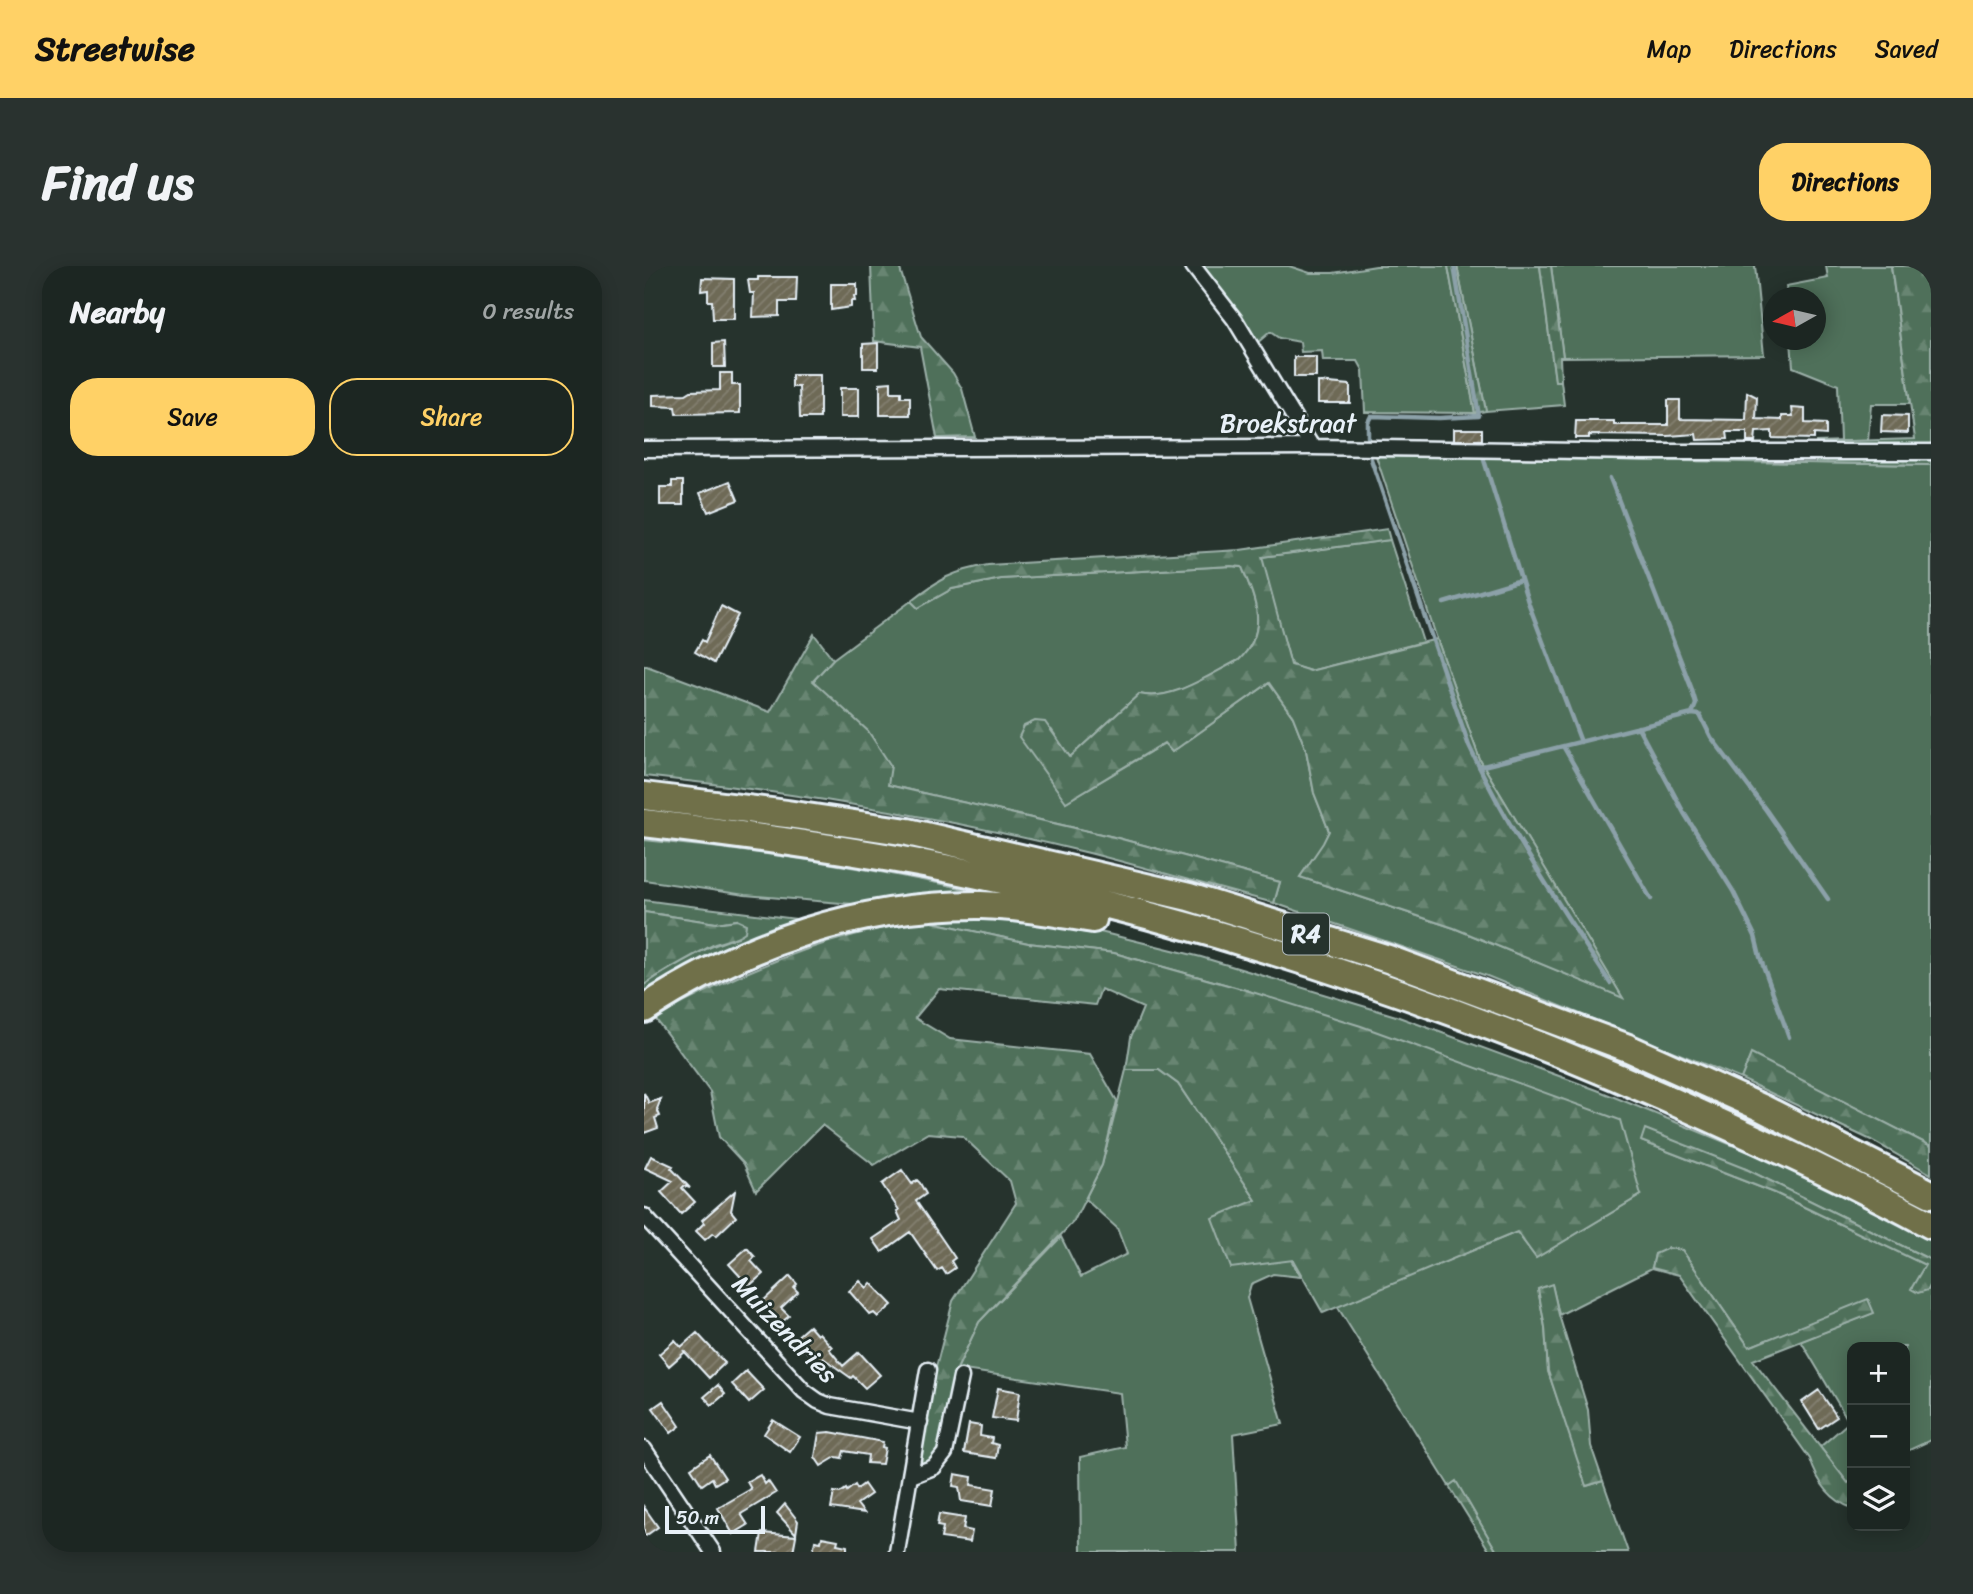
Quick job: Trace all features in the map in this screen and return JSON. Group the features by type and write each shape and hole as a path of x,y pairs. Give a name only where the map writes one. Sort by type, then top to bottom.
{"highway":[{"name":"R4","path":"644,796 908,832 1189,897 1375,955 1628,1048 1762,1108 1931,1194"},
{"name":"R4","path":"644,823 769,838 976,874 1282,954 1497,1028 1620,1077 1795,1156 1931,1225"},
{"path":"644,1009 703,974 744,954 829,924 874,914 937,906 983,905 1029,908 1112,922 1152,918"}],"street":[{"path":"1193,266 1235,320 1312,447"},
{"name":"Broekstraat","path":"644,449 1312,447 1643,452 1931,452"},
{"name":"Muizendries","path":"644,1216 804,1391 830,1406 920,1422"},
{"path":"897,1552 928,1370"},
{"path":"911,1476 934,1467 945,1453 961,1377"},
{"path":"644,1449 713,1552"}],"green space":[{"path":"871,266 899,266 921,337 953,373 962,389 975,437 937,438 920,347 874,341"},
{"path":"1200,266 1289,266 1310,273 1333,273 1376,266 1448,266 1475,413 1365,412 1363,370 1358,361 1323,361 1322,351 1301,352 1300,342 1279,338 1270,332 1257,343"},
{"path":"1448,266 1457,266 1486,411 1475,413"},
{"path":"1457,266 1540,266 1555,380 1561,381 1564,405 1486,411"},
{"path":"1540,266 1551,266 1563,357 1560,357 1561,381 1555,381"},
{"path":"1551,266 1755,266 1764,355 1563,357"},
{"path":"1826,266 1891,266 1910,404 1871,404 1868,441 1840,441 1838,385 1793,367 1792,350 1826,350 1826,287 1786,286 1828,278"},
{"path":"1891,266 1931,266 1931,465 1816,463 1816,442 1915,439"},
{"path":"1376,456 1931,465 1931,1146 1751,1055 1741,1079 1487,976 1274,903 1280,882 1114,837 888,785 813,681 833,659 911,601 918,608 952,589 1001,579 1242,567 1255,603 1257,626 1254,638 1239,660 1178,691 1139,694 1070,757 1051,729 1066,802 1165,743 1172,752 1269,683 1293,717 1306,750 1314,793 1329,831 1324,843 1300,877 1454,928 1622,997 1480,760"},
{"path":"1387,529 1390,540 1262,557 1291,665 1310,671 1437,639 1480,760 1623,998 1454,928 1300,877 1329,831 1314,793 1306,750 1293,717 1269,683 1172,752 1164,743 1066,802 1019,737 1024,726 1035,721 1045,722 1070,757 1139,694 1164,694 1177,690 1239,660 1254,638 1257,627 1252,592 1242,567 1001,579 952,589 918,608 911,601 947,577 988,565 1240,550"},
{"path":"1390,540 1423,642 1310,671 1291,665 1261,557"},
{"path":"814,634 833,659 813,681 868,731 891,766 888,785 1114,837 1280,882 1274,903 1089,853 979,828 812,798 644,776 644,665 770,712"},
{"path":"644,840 824,862 1002,897 877,906 745,895 644,880"},
{"path":"644,900 813,921 644,1000 644,985 701,951 738,937 737,920 716,923 644,912"},
{"path":"644,912 716,923 737,920 746,924 745,932 715,944 644,985"},
{"path":"960,916 1030,921 1096,931 1201,957 1396,1016 1597,1090 1815,1179 1931,1240 1931,1260 1746,1169 1641,1141 1775,1193 1926,1265 1912,1289 1928,1290 1931,1284 1931,1440 1910,1450 1910,1342 1847,1342 1847,1419 1801,1341 1873,1313 1868,1300 1749,1347 1682,1250 1655,1254 1652,1268 1559,1315 1552,1285 1538,1290 1545,1327 1548,1371 1587,1486 1603,1481 1628,1552 1497,1552 1456,1482 1449,1486 1337,1306 1517,1232 1536,1258 1641,1195 1249,991 1114,953 1028,943 923,920"},
{"path":"923,920 1028,943 1114,953 1249,991 1361,1026 1620,1120 1641,1195 1536,1258 1517,1232 1323,1313 1293,1260 1231,1268 1212,1218 1256,1200 1178,1084 1159,1070 1126,1070 1131,1037 1143,1008 1101,989 1095,1005 939,989 915,1018 950,1039 1090,1054 1117,1101 1102,1165 1074,1221 979,1322 957,1369 954,1402 943,1448 931,1461 919,1465 934,1375 953,1301 1016,1203 1010,1181 962,1136 928,1133 874,1165 822,1125 756,1191 744,1164 719,1137 710,1092 655,1018 777,960 828,942"},
{"path":"1751,1054 1931,1146 1931,1174 1871,1140 1741,1079"},
{"path":"1126,1070 1159,1070 1178,1084 1256,1200 1301,1277 1273,1274 1251,1284 1247,1298 1283,1424 1233,1434 1240,1552 1081,1552 1080,1457 1125,1447 1120,1393 957,1369 979,1322 1061,1237 1081,1277 1127,1254 1117,1228 1085,1199 1102,1165"},
{"path":"1645,1129 1746,1169 1931,1260 1931,1284 1928,1290 1918,1293 1911,1289 1925,1265 1775,1193 1641,1141"},
{"path":"1668,1248 1682,1250 1749,1347 1868,1299 1874,1313 1753,1360 1847,1482 1847,1506 1825,1489 1810,1459 1679,1275 1652,1268 1655,1254"},
{"path":"1552,1284 1588,1410 1591,1446 1603,1481 1586,1486 1548,1371 1545,1327 1538,1289"},
{"path":"1847,1424 1847,1482 1820,1447"},
{"path":"1456,1481 1497,1552 1490,1552 1449,1486"}],"building":[{"path":"758,277 797,277 796,302 779,302 779,316 753,317 754,293 750,293 748,280 758,280"},
{"path":"702,278 734,279 734,319 713,319 708,290 701,291"},
{"path":"831,284 857,284 857,296 854,296 855,301 851,301 851,307 831,310"},
{"path":"724,342 725,367 713,367 713,343"},
{"path":"878,343 878,368 863,368 863,344"},
{"path":"1294,357 1316,357 1316,377 1294,377"},
{"path":"720,373 732,373 732,385 740,385 740,413 676,414 675,407 653,406 653,395 720,390"},
{"path":"792,375 820,375 820,418 800,418 799,387 792,387"},
{"path":"891,382 891,392 901,392 901,397 910,397 910,415 880,415 880,383"},
{"path":"1318,382 1350,385 1350,403 1318,403"},
{"path":"840,388 859,388 859,417 840,417"},
{"path":"1747,392 1757,397 1756,419 1782,420 1782,416 1793,416 1792,408 1805,409 1805,423 1826,424 1826,435 1814,434 1814,439 1772,438 1772,431 1756,432 1755,442 1747,442 1747,432 1727,432 1728,439 1697,440 1696,434 1589,435 1589,438 1575,438 1576,421 1614,421 1614,425 1668,425 1668,400 1680,400 1680,419 1746,420"},
{"path":"1882,415 1908,416 1908,433 1881,432"},
{"path":"1454,429 1482,429 1482,440 1454,440"},
{"path":"672,481 683,481 683,505 660,505 660,487 672,487"},
{"path":"730,481 738,500 708,512 700,493"},
{"path":"721,606 738,615 714,663 695,652 702,640 705,642"},
{"path":"644,1093 649,1103 661,1099 657,1109 660,1116 655,1118 658,1128 644,1133"},
{"path":"651,1156 673,1166 671,1168 690,1188 682,1188 695,1202 681,1214 661,1192 673,1181 645,1168"},
{"path":"902,1170 912,1184 917,1180 920,1183 926,1194 916,1201 955,1258 951,1261 955,1268 946,1274 942,1268 937,1271 910,1232 882,1252 873,1239 901,1220 897,1211 899,1210 882,1184"},
{"path":"735,1191 731,1211 736,1217 716,1236 713,1233 705,1240 696,1231 704,1223 702,1220"},
{"path":"747,1248 755,1257 751,1261 763,1274 749,1286 729,1264"},
{"path":"790,1276 797,1284 794,1288 798,1292 781,1308 789,1316 781,1323 762,1302"},
{"path":"860,1281 867,1288 871,1283 892,1305 878,1317 874,1313 870,1315 849,1291"},
{"path":"809,1326 832,1347 829,1349 843,1366 859,1352 880,1375 865,1388 853,1376 851,1378 823,1358 817,1363 795,1338"},
{"path":"697,1333 725,1363 709,1378 685,1352 669,1366 659,1354 675,1340 681,1347"},
{"path":"746,1371 764,1390 749,1403 732,1384"},
{"path":"718,1385 725,1394 712,1405 704,1397"},
{"path":"998,1388 1020,1392 1016,1421 992,1418"},
{"path":"1819,1390 1837,1417 1819,1429 1802,1402"},
{"path":"663,1401 680,1426 671,1433 653,1408"},
{"path":"773,1420 800,1437 790,1452 764,1434"},
{"path":"969,1424 981,1426 980,1436 992,1438 991,1443 998,1445 996,1458 964,1453"},
{"path":"830,1432 883,1442 882,1447 885,1448 882,1464 867,1463 868,1455 844,1451 842,1458 836,1457 821,1466 815,1457 819,1433"},
{"path":"710,1455 725,1478 715,1484 712,1478 702,1485 691,1468"},
{"path":"955,1474 972,1477 971,1485 995,1489 992,1506 961,1501 959,1487 953,1486"},
{"path":"760,1475 765,1484 768,1481 776,1493 741,1514 748,1525 733,1534 718,1508 751,1489 747,1482"},
{"path":"864,1484 871,1494 857,1504 864,1513 831,1508 834,1492 847,1491 855,1485 857,1489"},
{"path":"785,1504 798,1521 796,1534 777,1513"},
{"path":"644,1507 658,1527 644,1537"},
{"path":"939,1514 965,1518 963,1529 972,1531 970,1542 941,1538 943,1527 937,1526"},
{"path":"762,1533 796,1536 793,1552 759,1552"},
{"path":"822,1537 838,1540 837,1544 847,1546 847,1552 813,1552 815,1541 821,1542"}],"waterway":[{"path":"1368,437 1368,422 1371,416 1479,416 1454,266"},
{"path":"1371,459 1469,746 1518,837 1610,983"},
{"path":"1484,460 1528,602 1581,742"},
{"path":"1610,478 1691,687 1696,704 1692,714"},
{"path":"1444,603 1521,580"},
{"path":"1479,767 1692,714 1700,715 1711,737 1828,899"},
{"path":"1638,727 1684,813 1733,891 1755,936 1789,1037"},
{"path":"1563,746 1651,899"}]}
